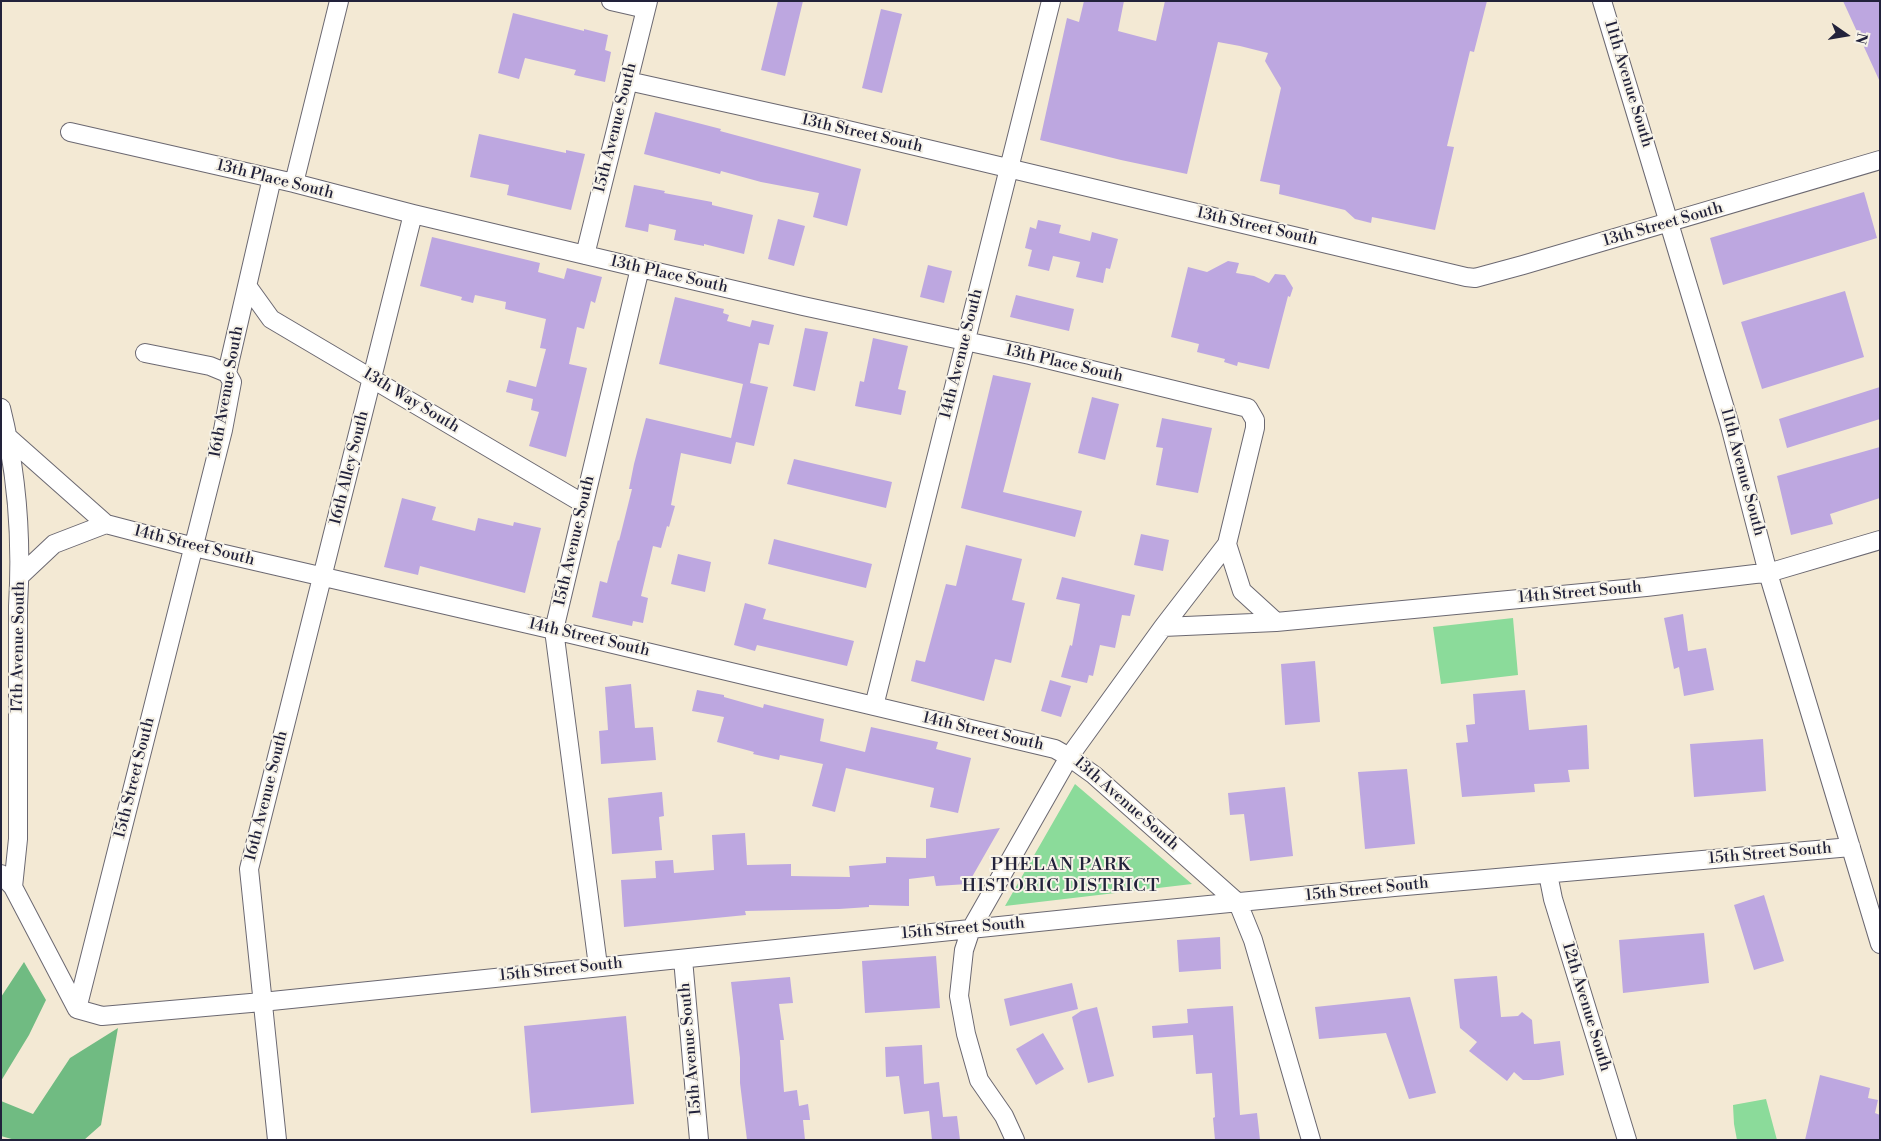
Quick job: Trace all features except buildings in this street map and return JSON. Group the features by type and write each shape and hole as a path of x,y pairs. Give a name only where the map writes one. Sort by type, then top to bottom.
{"street":[{"path":"294,183 339,1"},
{"path":"611,1 647,5"},
{"name":"14th Avenue South","path":"874,706 1051,1"},
{"name":"11th Avenue South","path":"1602,1 1729,422 1768,573 1880,944"},
{"name":"15th Avenue South","path":"585,255 647,5"},
{"name":"13th Street South","path":"628,81 1475,278 1670,223 1880,160"},
{"name":"13th Place South","path":"70,132 294,183 413,214 640,268 1241,405 1248,408 1253,414 1255,428"},
{"name":"16th Avenue South","path":"194,547 223,430 232,382 228,373 272,178"},
{"name":"16th Alley South","path":"323,576 413,214"},
{"name":"15th Avenue South","path":"598,966 554,630 640,268"},
{"name":"13th Way South","path":"248,287 271,319 584,504"},
{"path":"145,353 210,366 228,373"},
{"name":"17th Avenue South","path":"1,408 9,438 16,485 20,576 18,606 18,839 7,881"},
{"name":"13th Avenue South","path":"1255,428 1226,544 1069,757 1094,774 1238,903 1253,940 1311,1140"},
{"name":"14th Street South","path":"9,438 106,524 194,547 554,630 1054,749 1069,757"},
{"path":"20,576 54,544 106,524"},
{"name":"14th Street South","path":"1163,627 1276,622 1646,587 1768,573 1880,540"},
{"path":"1226,544 1242,591 1276,622"},
{"name":"15th Street South","path":"194,547 77,1009 102,1016 262,1002 598,966 1238,903 1851,847"},
{"name":"16th Avenue South","path":"278,1140 248,868 323,576"},
{"path":"1015,1140 1001,1110 979,1080 966,1034 959,996 964,950 972,929 1069,757"},
{"name":"12th Avenue South","path":"1548,874 1552,899 1627,1140"},
{"path":"7,881 77,1009"},
{"name":"15th Avenue South","path":"683,959 699,1140"}],"green space":[{"path":"1513,618 1518,675 1441,684 1433,627"},
{"path":"1075,784 1192,884 1005,906"},
{"path":"24,962 46,1000 29,1035 1,1081 1,997"},
{"path":"118,1028 101,1125 84,1140 15,1140 1,1136 1,1101 33,1114 70,1058"},
{"path":"1766,1099 1777,1140 1737,1140 1733,1105"}],"district":[{"name":"PHELAN PARK HISTORIC DISTRICT","path":"1061,876"}]}
